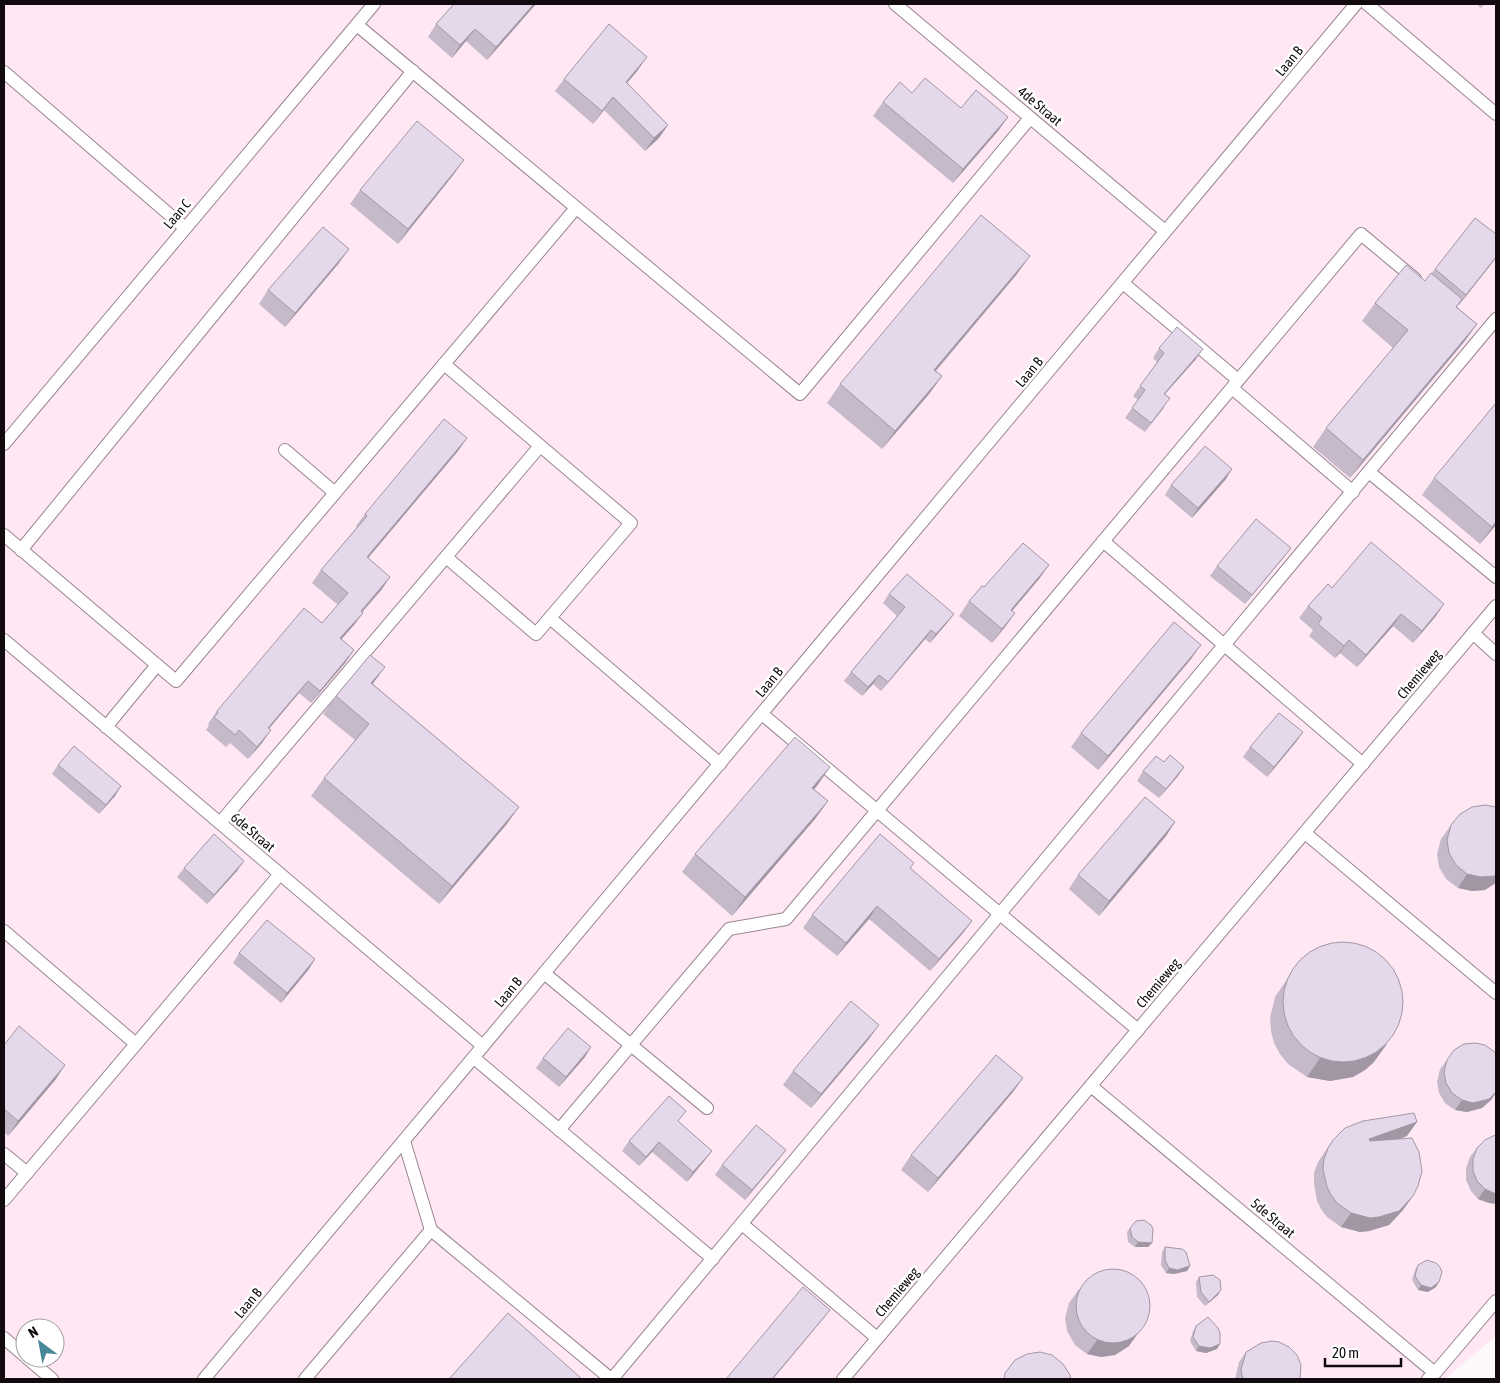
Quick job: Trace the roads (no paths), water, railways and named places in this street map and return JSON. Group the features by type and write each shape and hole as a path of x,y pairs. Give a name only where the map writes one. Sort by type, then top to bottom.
{"lane":[{"name":"Laan C","path":"4,444 374,4"},
{"name":"4de Straat","path":"895,4 1166,232"},
{"name":"Laan B","path":"204,1379 1356,4"},
{"path":"1367,4 1496,114"},
{"path":"357,25 800,394 1030,118"},
{"path":"21,550 412,71"},
{"path":"4,72 185,228"},
{"path":"4,535 176,681 576,208"},
{"path":"559,1130 729,929 786,919 1361,234 1422,285"},
{"path":"1123,283 1353,492"},
{"path":"404,1141 430,1230 611,1379 1353,492 1480,332 1496,319"},
{"path":"444,364 631,523 536,634 446,557"},
{"path":"220,823 540,446"},
{"path":"285,450 335,493"},
{"path":"1369,472 1496,577"},
{"path":"1103,542 1363,764"},
{"name":"Chemieweg","path":"843,1379 1496,606"},
{"path":"550,618 720,764"},
{"path":"1473,633 1496,654"},
{"name":"6de Straat","path":"4,640 483,1046"},
{"path":"106,727 157,666"},
{"path":"762,714 1138,1030"},
{"path":"1305,832 1496,993"},
{"path":"4,1200 280,874"},
{"path":"4,931 136,1044"},
{"path":"544,973 707,1108"},
{"path":"474,1058 713,1259"},
{"name":"5de Straat","path":"1091,1086 1432,1376"},
{"path":"4,1154 27,1173"},
{"path":"742,1224 877,1338"},
{"path":"305,1379 430,1230"},
{"path":"1432,1376 1496,1301"},
{"path":"4,1338 15,1348"},
{"path":"39,1368 52,1379"}]}
